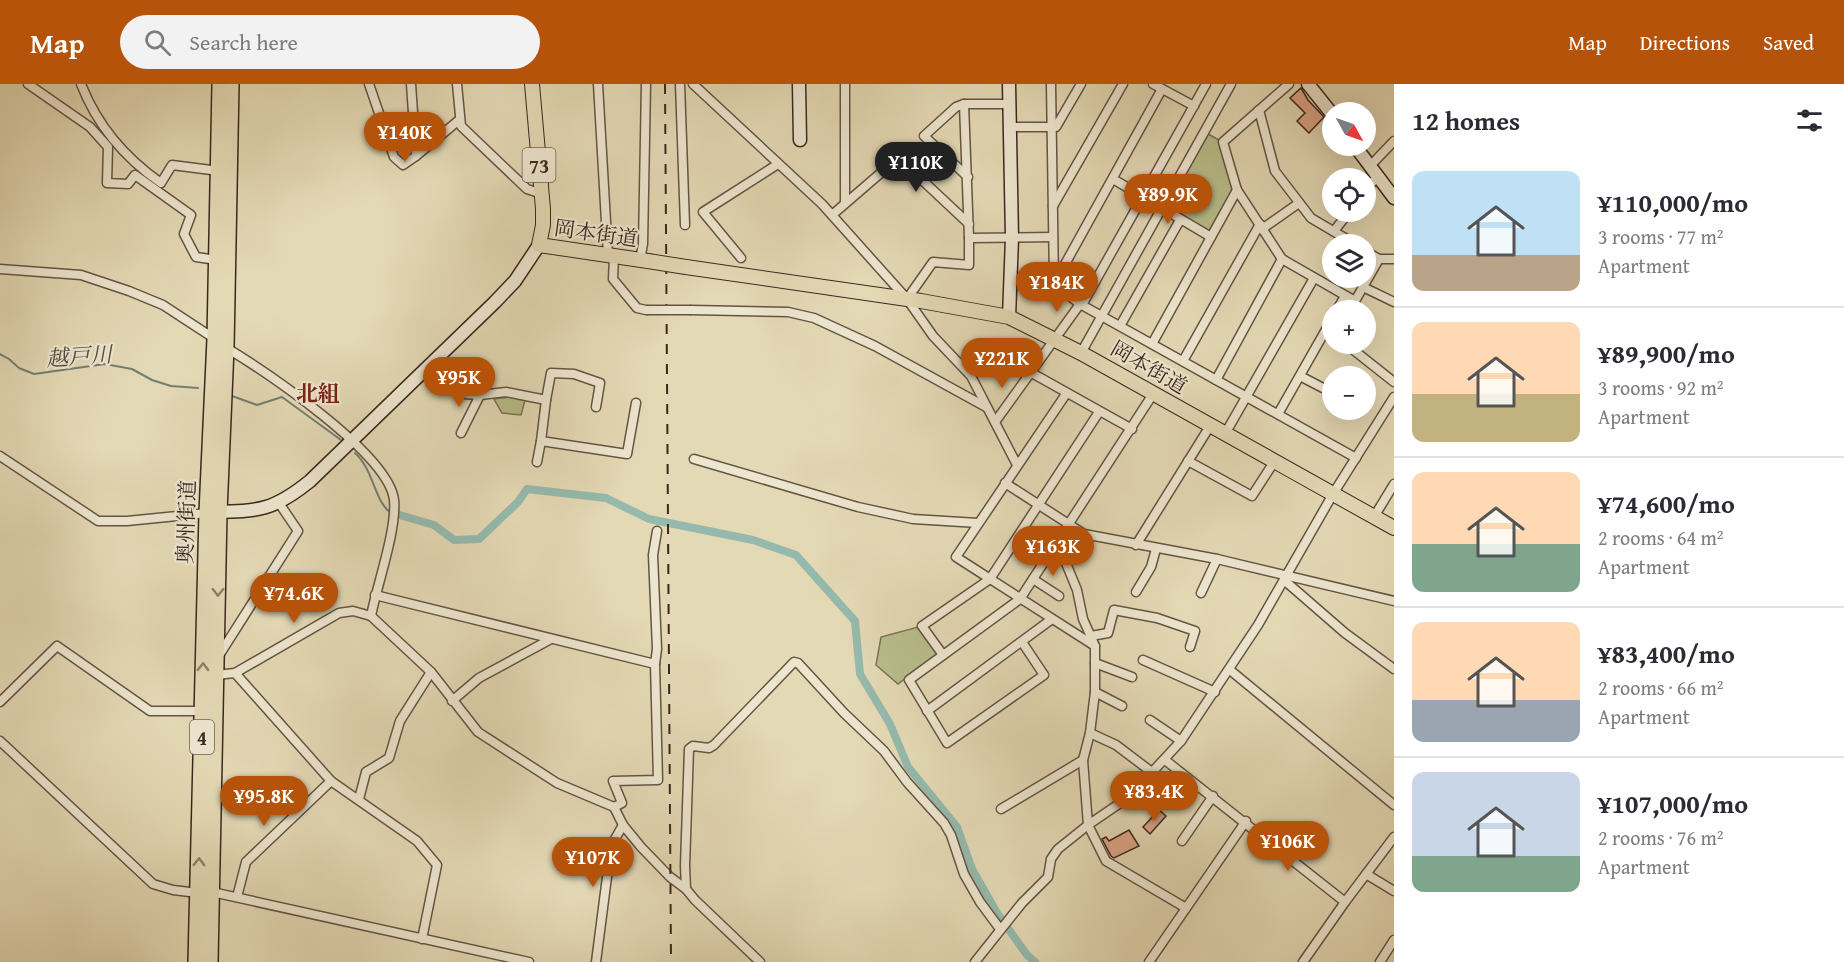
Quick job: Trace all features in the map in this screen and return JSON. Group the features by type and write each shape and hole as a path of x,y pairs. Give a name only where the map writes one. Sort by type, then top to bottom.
{"highway":[{"name":"奥州街道","path":"220,84 217,260 220,343"},
{"name":"奥州街道","path":"210,962 205,893 202,711 231,84"},
{"name":"奥州街道","path":"196,962 205,893 217,667 213,512"}],"main road":[{"name":"73","path":"532,84 542,194 543,225 539,245"},
{"name":"岡本街道","path":"539,245 907,299 1009,317 1081,352 1394,528"}],"street":[{"path":"28,84 90,127 108,147 107,183 128,184 135,175 191,215 184,234 196,257 217,260"},
{"path":"81,84 99,122 135,165 161,183 172,165 219,171"},
{"path":"369,84 394,158 403,165 459,120"},
{"path":"411,84 416,156"},
{"path":"457,84 461,126 527,189 542,194"},
{"path":"598,84 613,279 637,308 789,312 814,318 875,346 986,407"},
{"path":"644,261 646,84"},
{"path":"680,84 685,225"},
{"path":"693,84 832,215 907,299 933,336 970,376 1017,465"},
{"path":"800,84 800,140"},
{"path":"845,84 845,203"},
{"path":"1008,84 1012,238 1009,317"},
{"path":"1051,84 1054,284"},
{"path":"1009,127 1056,127 1081,84"},
{"path":"1053,206 1123,84"},
{"path":"1153,84 1194,106"},
{"path":"995,422 1054,338 1081,305 1206,84"},
{"path":"1081,352 1231,84"},
{"path":"1289,84 1223,142 1237,190 1282,259 1355,301 1362,288"},
{"path":"1308,84 1322,102"},
{"path":"1054,284 1162,89"},
{"path":"968,177 924,136 956,107 964,104 1009,104"},
{"path":"907,299 933,262 969,265 964,104"},
{"path":"1259,110 1275,171 1311,218 1339,234"},
{"path":"1376,168 1394,141"},
{"path":"944,156 921,179 969,224"},
{"path":"1363,156 1372,168"},
{"path":"741,258 703,212 778,164"},
{"path":"832,215 890,165"},
{"path":"1376,174 1394,198"},
{"path":"1113,179 1211,237"},
{"path":"1152,344 1237,190"},
{"path":"1183,362 1261,226 1299,203"},
{"path":"1120,326 1180,220"},
{"path":"1334,231 1341,222"},
{"path":"969,237 1053,237"},
{"path":"0,456 99,521 126,521 213,512 263,510 279,503 310,481 428,368 515,282 539,245"},
{"path":"1376,258 1394,259"},
{"path":"1216,380 1282,259"},
{"path":"1376,265 1379,260"},
{"path":"0,269 81,275 163,305 188,319 324,416 377,465 394,498 394,516 371,616"},
{"path":"1225,434 1314,278"},
{"path":"1054,284 1081,305 1356,458"},
{"path":"1365,288 1394,302"},
{"path":"1342,300 1345,296"},
{"path":"1278,414 1322,336"},
{"path":"1359,354 1394,382"},
{"path":"428,368 463,394 506,392 546,400"},
{"path":"1030,372 1132,429"},
{"path":"537,462 551,373 574,374 600,383 596,407"},
{"path":"1300,376 1322,387"},
{"path":"1066,394 956,557 1095,646"},
{"path":"1022,642 1044,675 946,743 909,680 1020,599 1153,394"},
{"path":"461,433 480,395"},
{"path":"975,962 1008,919 1048,877 1052,859 1058,849 1129,797 1181,741 1230,670 1286,578 1333,494 1394,397"},
{"path":"541,441 627,454 636,403"},
{"path":"943,655 922,626 990,579 1099,412"},
{"path":"1136,545 1210,426"},
{"path":"694,459 858,507 914,519 978,524"},
{"path":"1188,461 1252,496 1274,462"},
{"path":"1005,483 1084,534 1217,559 1286,578 1394,602"},
{"path":"1374,517 1394,484"},
{"path":"279,503 298,531 217,667 235,673 331,781 417,841 437,865 422,939"},
{"path":"614,807 621,803 613,781 658,780 655,664 657,650 653,555 657,531"},
{"path":"1058,541 1077,590 1083,619 1095,646 1095,692 1090,733 1083,760 1088,825 1106,861 1186,908"},
{"path":"1136,592 1151,567 1156,549"},
{"path":"1202,593 1217,559"},
{"path":"1286,578 1345,633 1394,669"},
{"path":"1033,579 1059,596"},
{"path":"375,595 655,664"},
{"path":"1091,636 1108,633 1114,610 1157,618 1195,631 1190,647"},
{"path":"235,673 339,613 353,611 371,616 431,672 478,732 557,783 614,807 623,825 656,863 686,889 760,962"},
{"path":"927,711 1052,619"},
{"path":"452,701 479,678 550,639"},
{"path":"0,702 57,646 150,711 202,711"},
{"path":"1143,660 1215,692"},
{"path":"686,889 684,866 689,749 693,746 709,748 714,746 794,662 798,663 844,713 884,751 908,783 944,823 951,835 969,883 980,902 1001,928"},
{"path":"1095,663 1132,677"},
{"path":"1230,670 1394,805"},
{"path":"359,799 366,772 389,758 400,721 431,672"},
{"path":"1095,692 1122,705"},
{"path":"1150,720 1181,741"},
{"path":"1090,733 1116,745 1153,773"},
{"path":"0,741 153,884 174,890 237,897 529,962"},
{"path":"1001,809 1083,760"},
{"path":"1165,760 1246,821 1345,902"},
{"path":"237,897 246,862 331,781"},
{"path":"1182,841 1213,796"},
{"path":"1149,962 1246,821"},
{"path":"597,962 611,846 623,825"},
{"path":"1304,962 1394,837"},
{"path":"1366,874 1394,891"},
{"path":"1380,962 1394,940"}],"green space":[{"path":"1203,131 1219,140 1234,188 1209,231 1161,204"},
{"path":"510,397 525,400 521,415 502,413 494,399"},
{"path":"918,627 938,653 898,684 876,665 881,637"}],"building":[{"path":"1301,88 1308,100 1322,115 1322,119 1309,133 1297,121 1305,113 1290,98"},
{"path":"1159,810 1166,816 1150,834 1143,827"},
{"path":"1129,830 1139,846 1114,858 1102,839 1106,837 1109,841"}],"waterway":[{"name":"越戸川","path":"0,354 19,368 34,374 105,364 132,369 152,380 171,386 198,388"},
{"name":"越戸川","path":"232,396 257,405 282,397 341,440"},
{"path":"355,453 366,468 385,508 391,513"},
{"path":"396,514 434,525 454,540 479,539 518,502 527,489 606,498 649,519 753,540 796,555 855,621 860,674 890,724 908,767 957,827 972,869 997,913 1027,955 1035,962"}],"railway":[{"path":"665,84 671,962"}],"district":[{"name":"北組","path":"318,393"}]}
